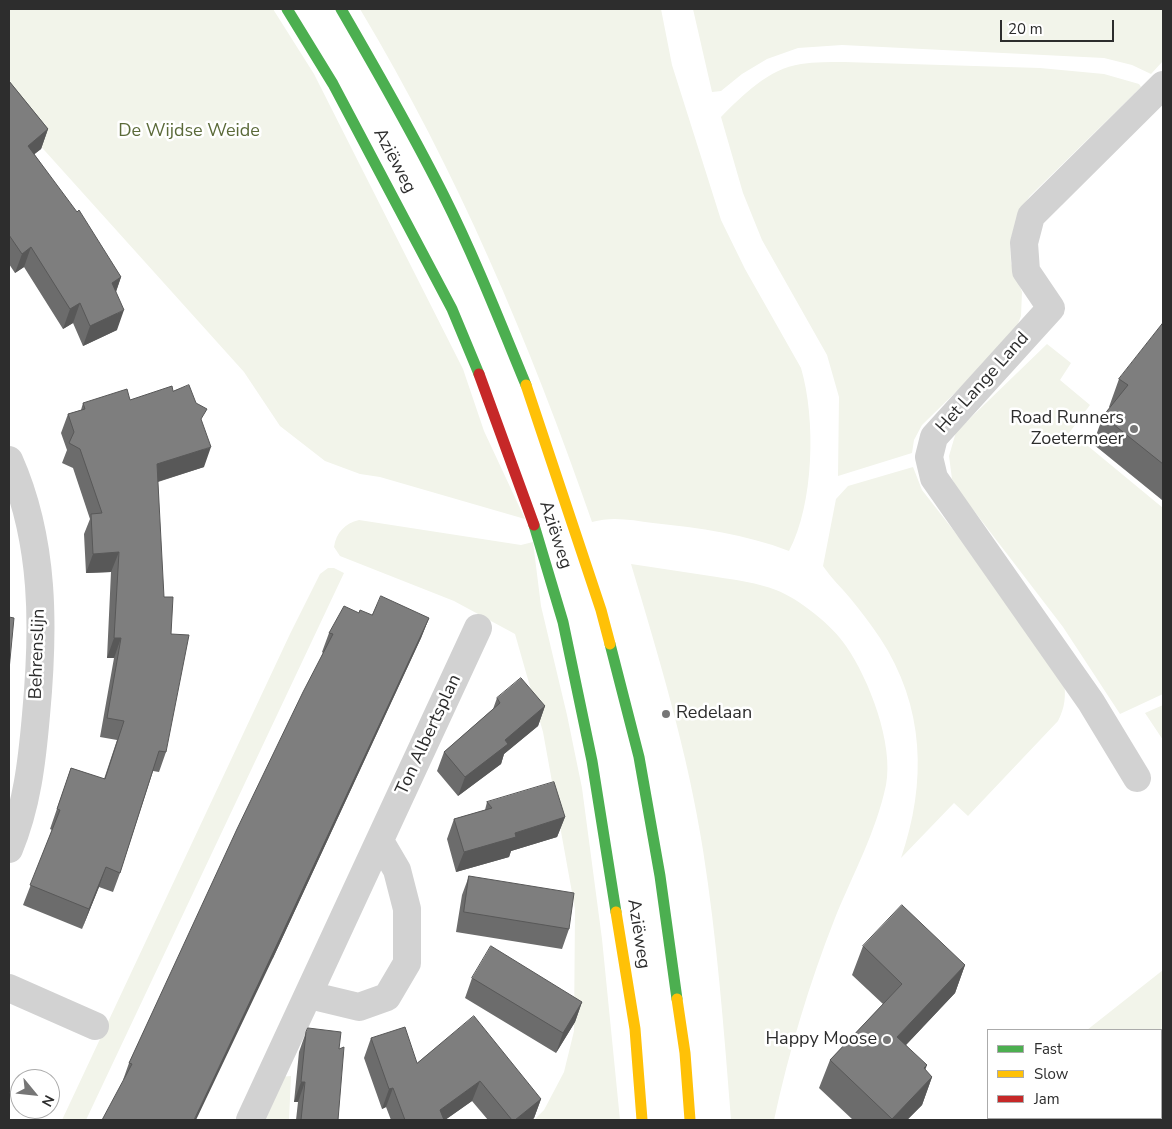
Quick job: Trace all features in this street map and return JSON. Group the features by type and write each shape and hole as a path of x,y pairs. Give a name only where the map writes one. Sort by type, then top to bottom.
{"street":[{"name":"Aziëweg","path":"287,9 333,84 452,309 490,403 538,532 563,622 592,761 635,1029 642,1120"},
{"name":"Aziëweg","path":"341,9 402,112 445,198 493,304 534,405 601,610 640,757 660,876 685,1053 690,1120"},
{"name":"Het Lange Land","path":"1137,778 1091,702 934,478 929,457 934,436 1052,308 1026,271 1024,242 1031,216 1163,85"},
{"name":"Behrenslijn","path":"9,460 31,527 38,570 42,632 32,764 19,826 9,849"},
{"name":"Ton Albertsplan","path":"250,1120 478,628"},
{"path":"309,995 359,1007 387,997 407,963 407,909 397,870 380,841"},
{"path":"9,988 95,1026"}],"green space":[{"name":"De Wijdse Weide","path":"9,9 273,9 314,74 463,369 484,431 525,519 380,477 360,474 325,461 280,426 244,372 9,111"},
{"path":"360,9 661,9 672,65 721,220 745,269 801,368 806,389 810,436 808,486 804,510 789,551 756,540 705,530 622,519 592,522 543,389 489,259 460,195 428,132"},
{"path":"693,9 1163,9 1163,61 1151,74 1132,65 1104,58 842,45 798,48 767,59 742,74 721,91 712,92"},
{"path":"844,62 1040,68 1104,74 1139,84 1141,87 1030,196 1018,212 1010,243 1011,263 1022,292 1021,316 1013,336 922,425 914,440 912,453 838,476 839,397 827,355 762,240 743,193 721,117 757,84 778,71 801,64"},
{"path":"1047,344 1071,363 1060,380 1090,405 1069,433 1088,446 1163,508 1163,694 1120,714 1063,627 958,490 952,479 949,456 956,432"},
{"path":"913,467 922,490 1004,595 1064,681 1065,697 1064,706 1058,721 968,816 954,803 901,858 915,802 918,773 917,745 906,691 895,664 880,638 823,566 836,499 848,486"},
{"path":"359,520 521,545 533,542 541,606 582,788 602,939 620,1120 534,1120 544,1110 564,1072 574,1031 575,909 543,732 515,634 454,601 340,556 334,547 339,533 345,526"},
{"path":"631,564 732,579 769,588 794,599 833,630 846,646 863,676 878,712 888,769 882,802 870,836 835,918 808,993 786,1069 774,1120 731,1120 716,951 697,814 672,706"},
{"path":"328,568 334,568 344,573 86,1120 62,1120 290,634 320,574"},
{"path":"1163,705 1163,740 1145,713"},
{"path":"1163,970 1162,1067 1162,1029 1088,1029"},
{"path":"291,1076 289,1120 260,1120 279,1077"},
{"path":"992,1119 1092,1119 1091,1120 991,1120"}],"water":[{"path":"1162,1067 1163,1120 1091,1120 1162,1119"}],"building":[{"path":"9,81 48,129 28,146 77,212 79,210 121,277 112,283 124,310 90,326 80,303 70,309 31,247 22,254 9,235"},
{"name":"Road Runners Zoetermeer","path":"1163,323 1163,464 1103,416 1128,385 1119,379"},
{"path":"189,385 196,403 207,409 201,419 211,447 157,464 164,597 173,597 171,634 189,635 166,752 159,751 120,873 106,867 89,909 30,885 60,810 57,809 71,768 105,779 124,721 107,718 121,638 114,638 119,552 93,554 91,514 102,513 80,449 69,443 74,432 68,414 85,409 83,403 127,389 130,400 172,386 173,391"},
{"path":"381,596 429,618 194,1120 102,1120 132,1064 129,1063 237,829 333,634 329,633 344,606 359,613 360,610 372,615"},
{"path":"9,617 14,618 9,670"},
{"path":"521,678 545,706 505,740 508,744 465,777 444,752 500,703 497,698"},
{"path":"554,782 565,817 515,833 516,837 464,852 454,819 492,808 487,802"},
{"path":"469,876 574,893 569,929 464,912"},
{"path":"902,905 965,965 897,1037 927,1065 924,1068 932,1077 892,1119 830,1060 902,984 863,946"},
{"path":"491,946 582,1002 563,1033 472,978"},
{"path":"474,1016 541,1099 515,1120 512,1120 480,1081 440,1110 444,1120 405,1120 393,1088 389,1089 371,1038 405,1027 417,1063"},
{"path":"308,1028 341,1032 339,1049 344,1047 338,1120 301,1120 305,1082 301,1082"}],"traffic: fast":[{"path":"287,9 333,84 452,309 479,374"},
{"path":"341,9 407,125 444,196 477,266 526,385"},
{"path":"534,525 563,622 592,761 616,912"},
{"path":"610,644 639,757 660,876 677,999"}],"traffic: slow":[{"path":"526,385 601,610 610,644"},
{"path":"616,912 635,1029 642,1120"},
{"path":"677,999 685,1053 690,1120"}],"traffic: jam":[{"path":"479,374 534,525"}],"place":[{"name":"Road Runners Zoetermeer","path":"1134,429"},
{"name":"Redelaan","path":"666,714"},
{"name":"Happy Moose","path":"887,1040"}]}
